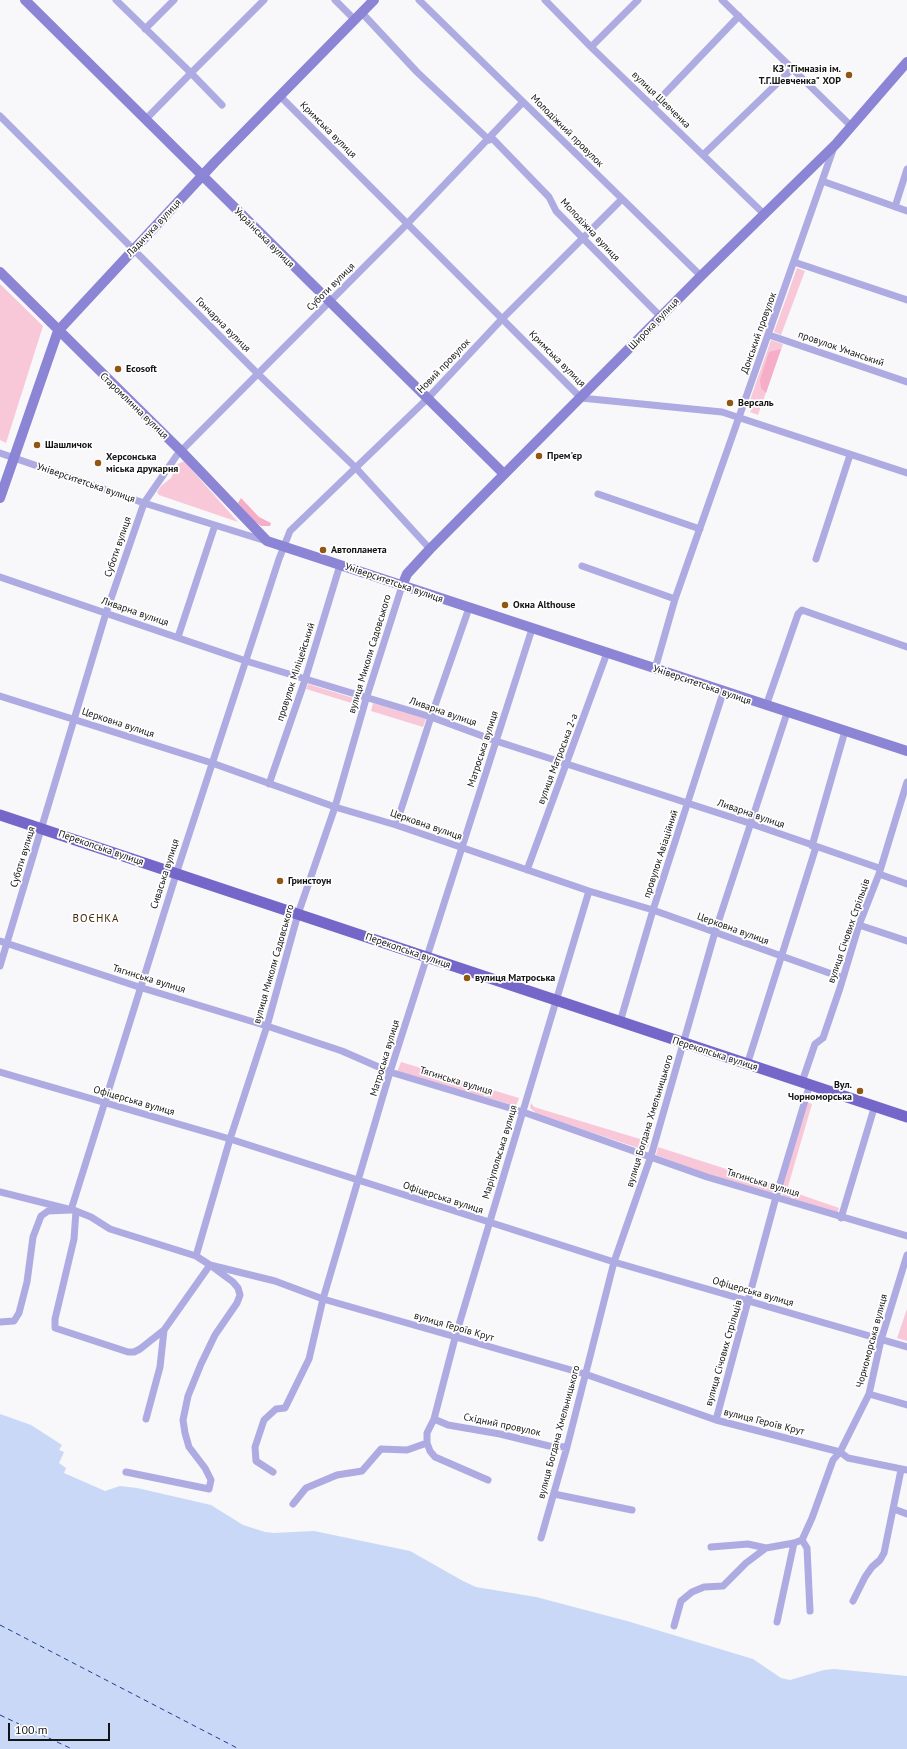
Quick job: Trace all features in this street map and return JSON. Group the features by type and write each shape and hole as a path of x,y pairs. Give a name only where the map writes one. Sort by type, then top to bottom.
{"main road":[{"name":"Перекопська вулиця","path":"0,815 747,1065 875,1105 907,1117"}],"street":[{"name":"Українська вулиця","path":"26,0 329,303 504,474"},
{"path":"116,0 222,105"},
{"path":"145,29 174,0"},
{"path":"146,119 264,0"},
{"name":"Молодіжна вулиця","path":"335,0 358,16 490,138 549,197 554,209 661,317"},
{"name":"Ладичука вулиця","path":"0,498 58,331 202,176 374,0"},
{"name":"Молодіжний провулок","path":"419,0 701,276"},
{"name":"вулиця Шевченка","path":"545,0 590,47 764,214"},
{"path":"590,47 638,0"},
{"path":"722,0 851,126"},
{"path":"653,106 739,16"},
{"name":"Широка вулиця","path":"402,586 407,574 430,549 701,276 836,144 907,62"},
{"path":"703,155 792,69"},
{"name":"Кримська вулиця","path":"280,96 580,398 722,412 907,473"},
{"name":"Суботи вулиця","path":"0,966 3,943 42,828 106,613 144,503 181,451 407,224 523,102"},
{"name":"Гончарна вулиця","path":"0,116 257,373 356,468 430,549"},
{"name":"Донський провулок","path":"655,669 675,599 836,144"},
{"path":"895,207 907,169"},
{"path":"822,181 907,211"},
{"name":"Новий провулок","path":"284,547 290,531 426,399 502,319 622,199"},
{"path":"794,262 907,300"},
{"name":"Старомлинна вулиця","path":"0,272 181,451 267,542"},
{"name":"провулок Уманський","path":"769,335 907,382"},
{"name":"Університетська вулиця","path":"0,453 144,503 340,565 655,669 723,693 787,712 907,752"},
{"path":"816,560 850,455"},
{"path":"598,494 700,530"},
{"path":"178,638 215,525"},
{"name":"Сиваська вулиця","path":"164,1330 140,1349 134,1352 128,1352 55,1328 55,1319 74,1239 74,1210 139,987 284,547"},
{"name":"провулок Міліцейський","path":"269,784 305,680 340,565"},
{"path":"582,566 675,599"},
{"name":"Ливарна вулиця","path":"0,578 246,661 430,717 496,741 749,823 879,871 907,884"},
{"name":"вулиця Миколи Садовського","path":"196,1256 230,1139 267,1026 298,914 335,807 366,698 402,586"},
{"path":"396,824 430,717 469,608"},
{"path":"766,706 798,614 802,610 907,647"},
{"name":"Матроська вулиця","path":"273,1472 256,1461 255,1447 264,1420 276,1408 285,1408 309,1359 323,1299 390,1072 532,629"},
{"name":"вулиця Матроська 2-а","path":"527,870 607,653"},
{"name":"провулок Авіаційний","path":"620,1022 653,910 723,693"},
{"name":"Церковна вулиця","path":"0,696 212,763 335,807 396,824 589,891 653,910 780,957 843,978"},
{"name":"вулиця Богдана Хмельницького","path":"541,1538 567,1447 614,1262 650,1156 684,1044 715,932 749,823 787,712"},
{"path":"747,1065 814,846 845,731"},
{"name":"вулиця Січових Стрільців","path":"716,1420 749,1301 815,1044 823,1038 907,782"},
{"name":"Маріупольська вулиця","path":"427,1443 427,1433 434,1419 455,1338 488,1223 589,891"},
{"path":"860,925 907,942"},
{"name":"Тягинська вулиця","path":"3,943 267,1026 342,1051 390,1072 522,1112 707,1177 841,1218 907,1236"},
{"name":"Офіцерська вулиця","path":"0,1072 230,1139 488,1223 614,1262 907,1347"},
{"path":"841,1218 875,1105"},
{"name":"вулиця Героїв Крут","path":"0,1192 74,1210 90,1217 110,1229 196,1256 210,1265 275,1281 323,1299 585,1374 716,1420 840,1452 848,1458 904,1470"},
{"path":"0,1322 14,1321 19,1313 27,1282 33,1237 41,1216 48,1212 74,1210"},
{"name":"Чорноморська вулиця","path":"802,1540 812,1518 833,1460 840,1452 869,1394 881,1340 907,1254"},
{"path":"126,1472 209,1489 211,1480 205,1468 190,1447 185,1433 183,1420 188,1396 201,1364 215,1335 237,1303 240,1295 234,1282 210,1265 164,1330 160,1367 146,1419"},
{"path":"869,1394 907,1405"},
{"name":"Східний провулок","path":"434,1419 448,1425 500,1434 549,1446 567,1447"},
{"path":"293,1504 306,1488 337,1475 362,1471 381,1448 407,1450 427,1443 430,1451 435,1456 488,1480"},
{"path":"854,1601 865,1577 872,1567 880,1560 884,1553 904,1470"},
{"path":"554,1494 632,1510"},
{"path":"894,1510 907,1514"},
{"path":"711,1547 748,1544 766,1548 802,1540 807,1548 810,1611"},
{"path":"777,1622 794,1543"},
{"path":"674,1626 681,1601 685,1597 698,1589 723,1586 746,1563 766,1548"}],"shaded area":[{"path":"797,268 805,271 781,335 774,332"},
{"path":"0,284 43,326 6,443 0,440"},
{"path":"771,340 783,344 758,415 750,412 753,404 749,403"},
{"path":"781,349 766,393 761,388 760,380 769,352"},
{"path":"184,461 238,522 159,495 157,492 161,486 171,478 178,464"},
{"path":"241,498 259,517 271,523 270,526 261,526 254,521 238,503"},
{"path":"308,684 360,700 358,705 306,689"},
{"path":"373,703 426,719 423,727 371,711"},
{"path":"401,1062 519,1098 516,1106 397,1072"},
{"path":"807,1102 812,1104 787,1190 839,1208 837,1214 782,1195 781,1190"},
{"path":"531,1103 534,1107 650,1142 648,1147 641,1149 537,1114 530,1108"},
{"path":"658,1147 776,1185 773,1193 707,1174 656,1155"},
{"path":"907,1309 907,1341 897,1338"}],"water":[{"path":"0,1414 31,1425 62,1445 59,1450 64,1452 59,1463 66,1468 64,1473 105,1491 120,1486 137,1488 211,1505 243,1525 265,1532 314,1531 410,1551 476,1587 536,1597 627,1621 753,1659 781,1678 790,1680 824,1670 834,1669 907,1676 907,1749 0,1749"}],"ferry route":[{"path":"0,1625 239,1749"},
{"path":"0,1715 72,1749"}],"place":[{"name":"КЗ \"Гімназія ім. Т.Г.Шевченка\" ХОР","path":"849,75"},
{"name":"Ecosoft","path":"118,369"},
{"name":"Версаль","path":"730,403"},
{"name":"Шашличок","path":"37,445"},
{"name":"Прем'єр","path":"539,456"},
{"name":"Херсонська міська друкарня","path":"98,463"},
{"name":"Автопланета","path":"323,550"},
{"name":"Окна Althouse","path":"505,605"},
{"name":"Гринстоун","path":"280,881"},
{"name":"вулиця Матроська","path":"467,978"},
{"name":"Вул. Чорноморська","path":"860,1091"}],"district":[{"name":"ВОЄНКА","path":"96,919"}]}
